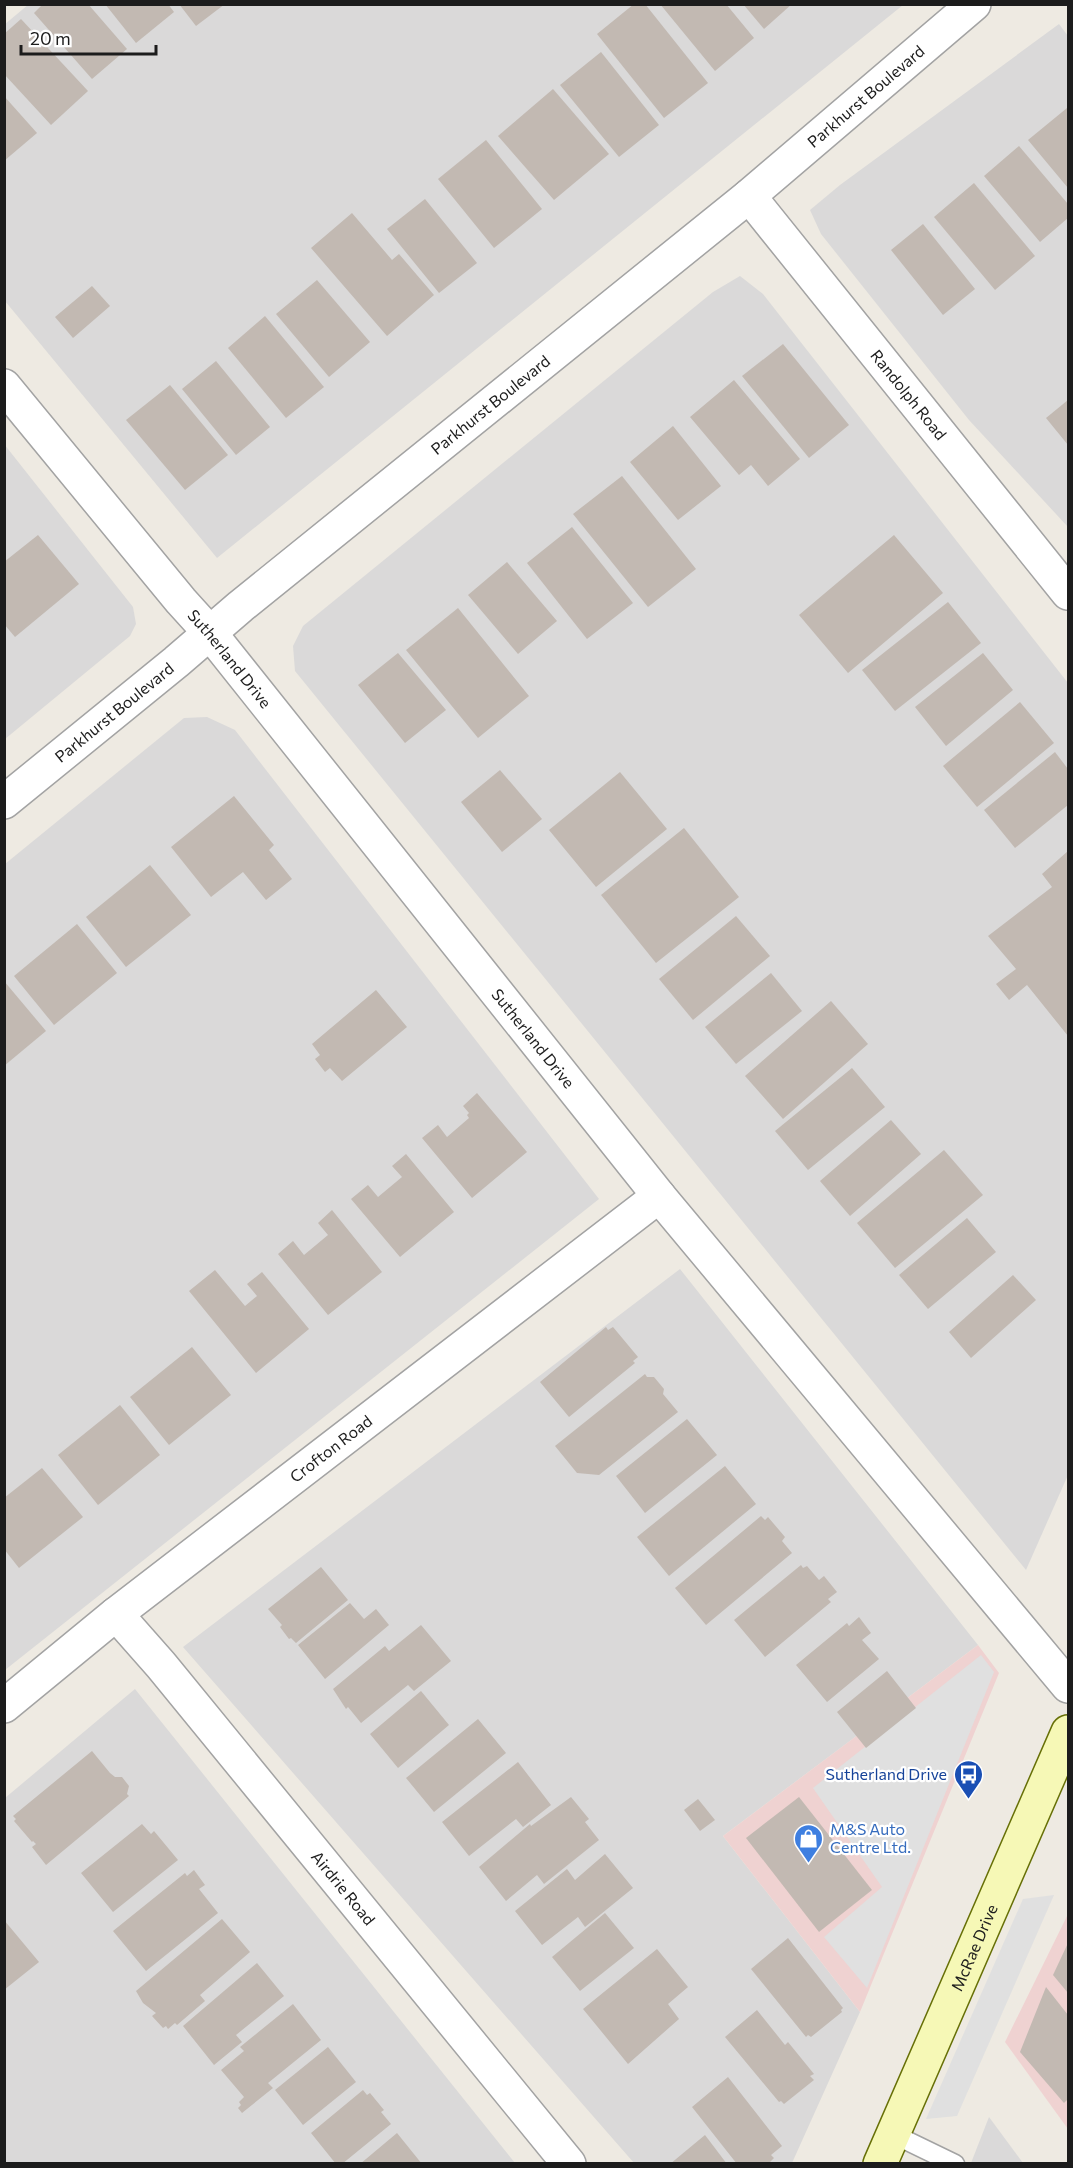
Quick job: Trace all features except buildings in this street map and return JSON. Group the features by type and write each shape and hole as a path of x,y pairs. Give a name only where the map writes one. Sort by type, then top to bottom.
{"street":[{"name":"Parkhurst Boulevard","path":"4,802 748,196 974,4"},
{"name":"Randolph Road","path":"748,196 1068,593"},
{"name":"Sutherland Drive","path":"4,386 210,633 659,1196 1068,1686"},
{"name":"Crofton Road","path":"4,1706 116,1614 659,1196"},
{"name":"Airdrie Road","path":"116,1614 161,1665 569,2163"},
{"name":"McRae Drive","path":"886,2149 1068,1732"}],"lane":[{"path":"886,2149 955,2163"}],"shaded area":[{"path":"29,4 903,5 217,558 5,301 4,25"},
{"path":"1059,24 1068,36 1068,527 969,420 821,234 810,210 840,185"},
{"path":"740,276 763,294 1068,683 1068,1475 1026,1570 295,671 293,646 303,626 713,292"},
{"path":"4,444 133,607 136,624 130,636 5,739"},
{"path":"207,717 235,730 599,1199 5,1670 5,864 184,718"},
{"path":"680,1269 978,1645 723,1836 860,2012 792,2163 634,2163 183,1647"},
{"path":"978,1645 999,1673 860,2012 723,1836"},
{"path":"981,1655 994,1672 867,1988 824,1937 882,1887 813,1788"},
{"path":"135,1689 515,2163 5,2164 5,1798"},
{"path":"1054,1895 957,2116 926,2119 1023,1899"},
{"path":"1068,1914 1068,2129 1005,2042"},
{"path":"989,2117 1023,2163 971,2163"}],"place":[{"name":"Sutherland Drive","path":"968,1800"},
{"name":"M&S Auto Centre Ltd.","path":"809,1864"}]}
